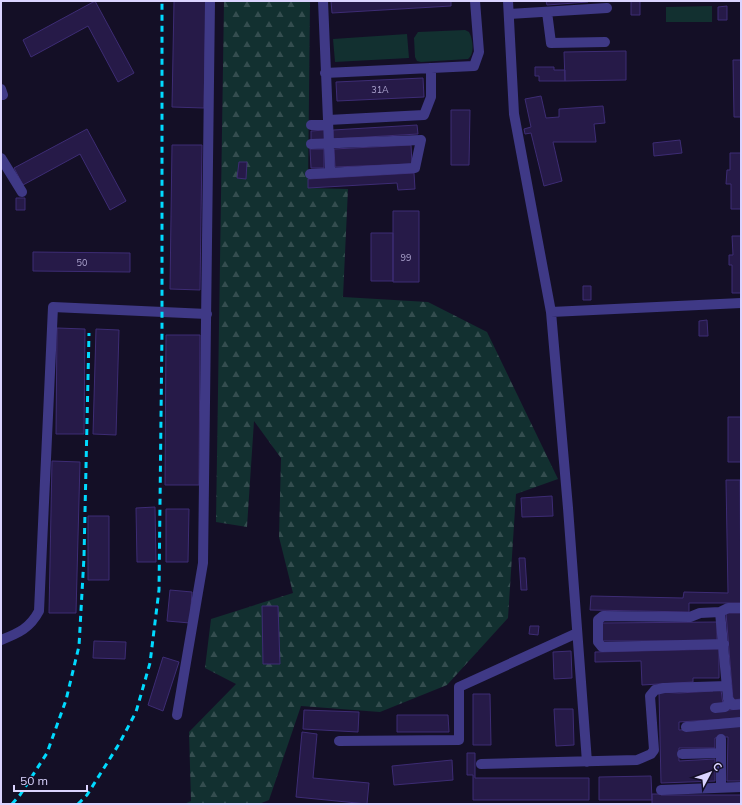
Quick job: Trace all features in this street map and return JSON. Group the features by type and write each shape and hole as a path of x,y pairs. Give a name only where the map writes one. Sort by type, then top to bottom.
{"lane":[{"path":"177,715 204,563 210,1"},
{"path":"323,1 330,172"},
{"path":"326,73 474,66 479,52 475,1"},
{"path":"508,1 514,114 551,312 568,508 587,762"},
{"path":"509,14 607,8"},
{"path":"548,12 551,43 605,42"},
{"path":"312,125 328,122 424,115 431,96 432,68"},
{"path":"310,174 415,168 421,140 311,144"},
{"path":"1,158 22,192"},
{"path":"551,312 741,303"},
{"path":"1,640 16,634 32,623 39,611 53,308 207,314"},
{"path":"724,644 602,647 598,642 598,620 603,616 690,617 700,613 720,612 728,608 741,608"},
{"path":"715,708 725,707 729,702 720,612"},
{"path":"339,741 459,740 459,687 577,633"},
{"path":"481,764 637,760 651,754 654,750 650,696 655,690 664,688 727,686"},
{"path":"729,702 733,705 741,704"},
{"path":"686,727 741,722"},
{"path":"721,739 722,788"},
{"path":"682,754 721,753"},
{"path":"661,790 741,787"}],"green space":[{"path":"224,1 310,1 308,188 348,189 343,297 428,302 487,332 558,479 516,494 508,618 447,685 380,712 301,706 269,800 259,804 184,804 191,801 189,732 236,684 205,668 211,619 293,593 279,537 281,458 254,421 247,527 216,522"},
{"path":"712,6 712,22 666,22 666,7"},
{"path":"465,30 469,32 472,38 472,54 468,59 417,61 415,57 414,38 418,32"},
{"path":"407,34 409,58 335,62 333,39"}],"building":[{"path":"95,1 134,73 118,82 88,26 31,57 23,40"},
{"path":"174,1 206,1 204,108 172,107"},
{"path":"331,1 451,1 451,6 332,13"},
{"path":"546,1 588,1 588,2 547,5"},
{"path":"631,1 640,1 640,15 631,15"},
{"path":"727,6 727,20 718,20 718,7"},
{"path":"626,51 626,80 565,81 564,52"},
{"path":"733,60 741,60 741,117 734,117"},
{"path":"535,67 554,67 554,70 565,70 565,81 539,81 539,76 535,76"},
{"path":"423,78 424,97 337,101 336,82"},
{"path":"541,96 546,118 559,117 559,109 603,106 605,123 594,124 596,142 553,142 562,181 544,186 531,133 525,134 524,129 531,127 525,99"},
{"path":"451,110 470,110 469,165 451,165"},
{"path":"417,125 418,134 333,139 333,130"},
{"path":"87,129 126,201 110,210 80,154 23,185 14,168"},
{"path":"325,130 325,139 311,140 311,131"},
{"path":"680,140 682,153 654,156 653,143"},
{"path":"172,145 202,145 200,290 170,289"},
{"path":"411,145 412,164 335,167 334,149"},
{"path":"310,149 324,149 324,168 311,168"},
{"path":"730,153 741,153 741,209 731,209 731,184 726,184 727,170 730,170"},
{"path":"239,162 247,162 246,179 237,178"},
{"path":"414,173 415,189 398,190 397,183 308,188 308,179"},
{"path":"16,198 25,198 25,210 16,210"},
{"path":"393,211 419,211 419,282 393,282"},
{"path":"371,233 393,233 393,281 371,281"},
{"path":"732,236 741,236 741,293 732,293 732,265 729,265 729,255 733,255"},
{"path":"33,252 130,253 130,272 33,271"},
{"path":"583,286 591,286 591,300 583,300"},
{"path":"707,320 708,336 699,336 699,321"},
{"path":"57,328 85,329 84,434 56,434"},
{"path":"96,329 119,330 116,435 93,434"},
{"path":"166,335 200,335 199,485 165,485"},
{"path":"728,417 741,417 741,462 728,462"},
{"path":"52,461 80,462 76,613 49,613"},
{"path":"726,480 740,480 741,603 689,603 689,612 590,610 591,596 683,598 684,592 728,593"},
{"path":"552,496 553,516 522,517 521,498"},
{"path":"155,507 156,562 137,562 136,508"},
{"path":"166,509 189,509 188,562 166,562"},
{"path":"88,516 109,516 109,580 88,580"},
{"path":"519,558 525,558 527,590 521,590"},
{"path":"170,590 192,592 190,623 167,621"},
{"path":"262,606 278,606 280,664 263,664"},
{"path":"726,613 741,613 741,699 733,700"},
{"path":"717,622 717,641 601,641 601,623"},
{"path":"530,626 539,626 538,635 529,634"},
{"path":"94,641 126,642 125,659 93,658"},
{"path":"719,649 719,678 693,678 693,682 642,685 641,661 595,662 595,652"},
{"path":"571,651 572,678 554,679 553,652"},
{"path":"163,657 179,662 163,711 148,705"},
{"path":"721,690 723,704 714,711 741,709 741,718 679,722 679,730 741,726 741,781 727,781 728,737 721,737 715,738 715,748 679,748 679,761 715,759 715,781 661,783 659,692 679,693"},
{"path":"473,694 490,694 491,745 473,745"},
{"path":"554,709 573,709 574,745 556,746"},
{"path":"304,710 359,712 358,732 303,729"},
{"path":"397,715 448,715 449,732 397,732"},
{"path":"302,732 317,734 313,778 369,783 367,804 296,797"},
{"path":"467,753 475,753 475,778 589,778 589,800 473,800 473,775 467,775"},
{"path":"452,760 453,780 394,785 392,766"},
{"path":"651,776 652,800 599,800 599,777"},
{"path":"652,794 741,795 741,804 652,804"}],"railway":[{"path":"78,804 87,795 119,744 136,712 150,663 159,590 162,332 162,1"},
{"path":"12,804 20,795 47,753 66,700 79,646 84,557 89,333"}]}
